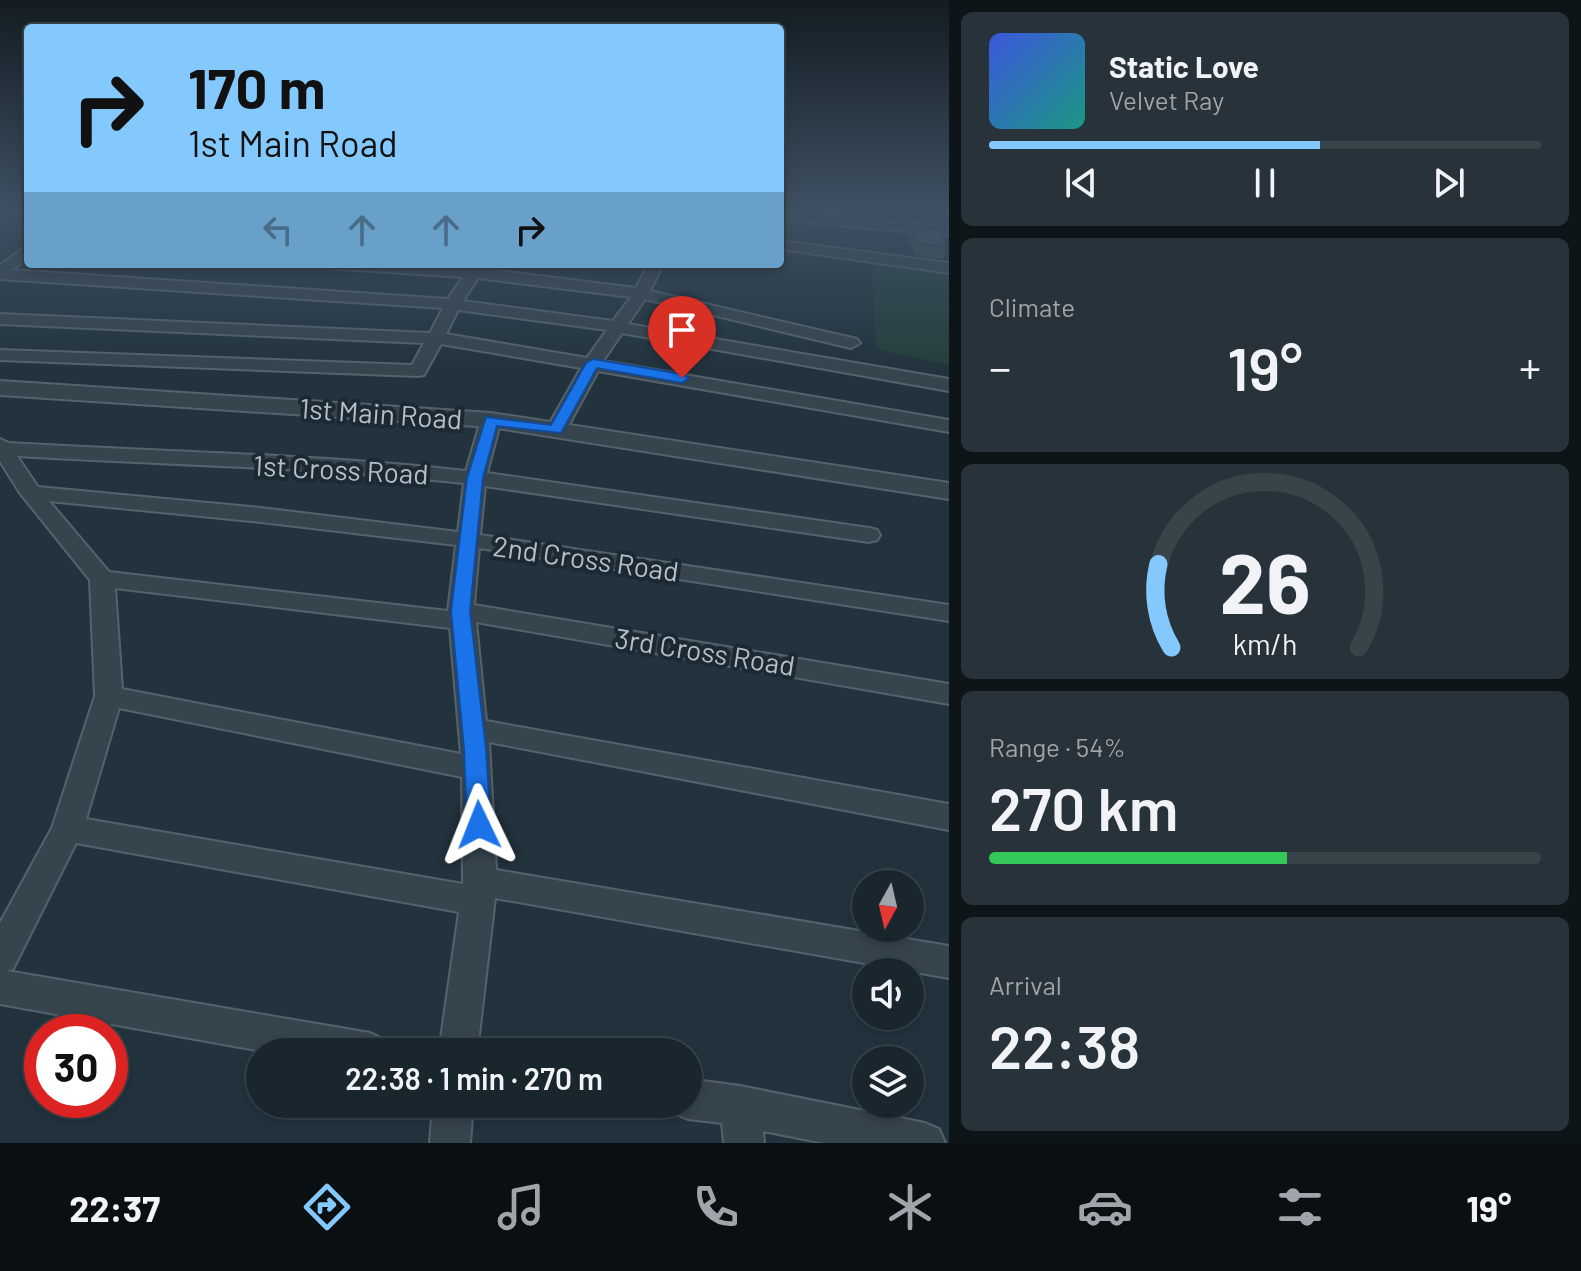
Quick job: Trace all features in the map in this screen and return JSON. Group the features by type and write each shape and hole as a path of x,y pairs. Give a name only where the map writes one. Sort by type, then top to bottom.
{"street":[{"path":"907,262 949,268"},
{"path":"33,276 44,268"},
{"path":"0,355 418,371 476,268 713,307 851,343"},
{"path":"556,430 593,363 641,293 654,268"},
{"path":"0,273 453,304 619,327 949,385"},
{"path":"0,319 437,338 949,426"},
{"name":"1st Main Road","path":"0,388 491,420 949,491"},
{"path":"460,1038 479,891 477,769 462,616 466,541 475,478 491,420"},
{"path":"0,958 67,829 109,696 102,579 31,493 1,447"},
{"name":"1st Cross Road","path":"1,447 245,463 365,466 475,478 869,535"},
{"name":"2nd Cross Road","path":"31,493 206,507 466,541 949,613"},
{"name":"3rd Cross Road","path":"102,579 462,616 949,694"},
{"path":"109,696 477,769"},
{"path":"474,729 949,817"},
{"path":"67,829 949,962"},
{"path":"0,987 290,1038"},
{"path":"702,1106 742,1125 925,1143"},
{"path":"450,1143 452,1118"}],"green space":[{"path":"872,262 949,271 949,365 876,349"}],"route":[{"path":"479,825 477,769 461,611 475,478 491,420 556,430 593,363 682,378"}]}
